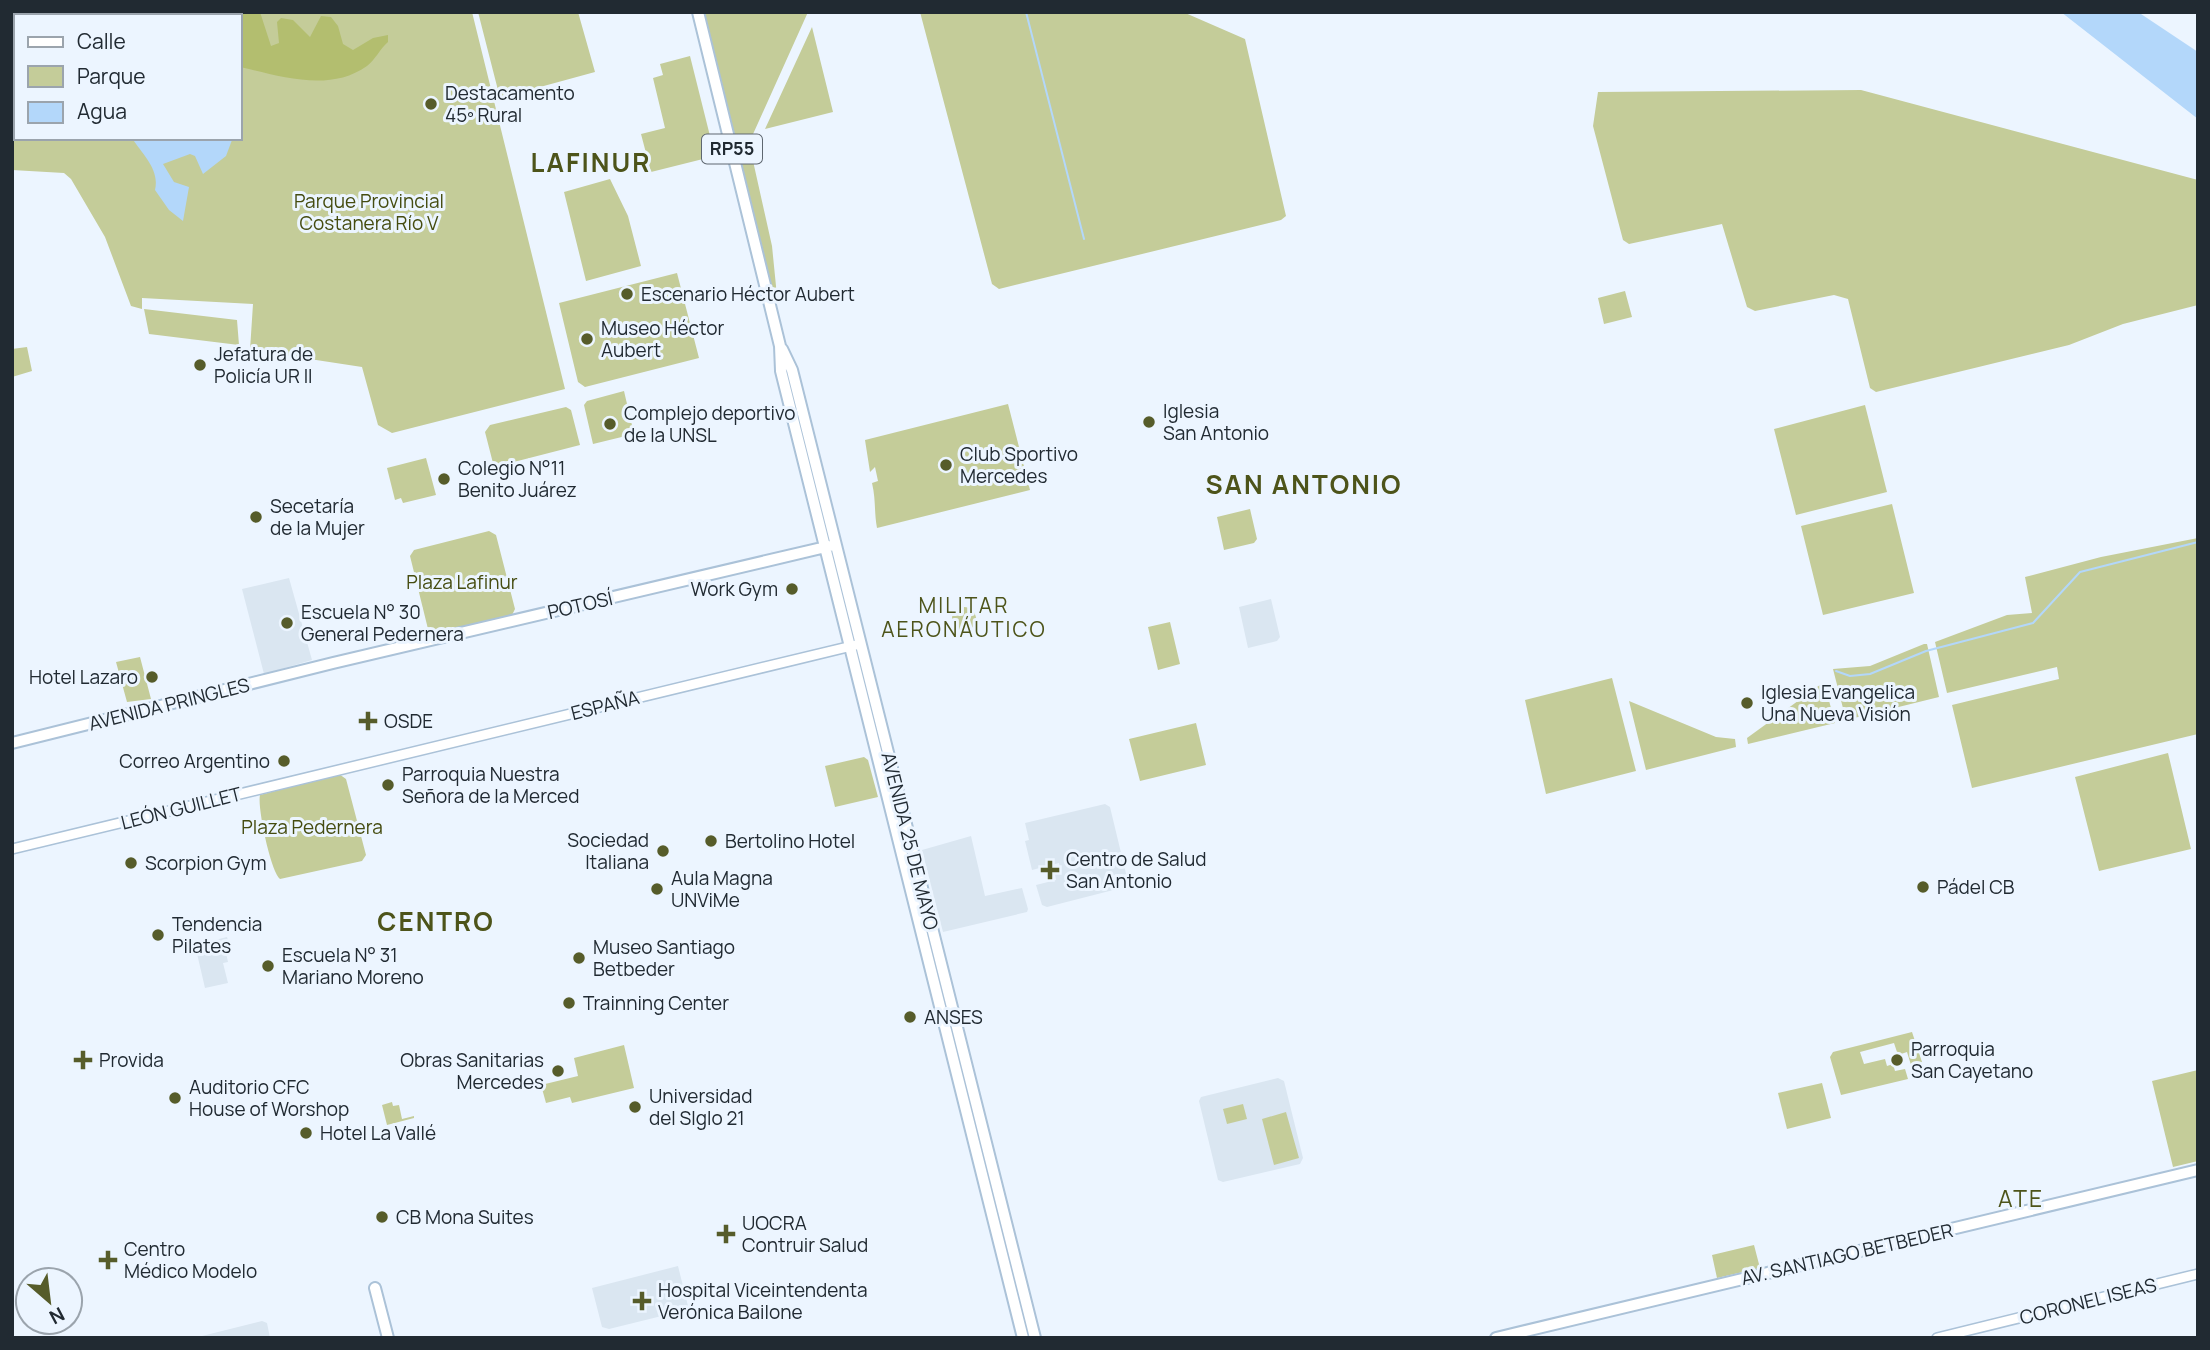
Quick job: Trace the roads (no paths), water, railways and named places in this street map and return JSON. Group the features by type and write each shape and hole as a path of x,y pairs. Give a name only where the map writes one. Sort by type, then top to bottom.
{"main road":[{"name":"AVENIDA 25 DE MAYO","path":"698,12 780,346 781,371 831,546 1035,1338"},
{"name":"POTOSÍ","path":"325,665 831,546"},
{"name":"AVENIDA PRINGLES","path":"12,743 325,665"},
{"name":"AVENIDA 25 DE MAYO","path":"880,744 1023,1338"},
{"name":"AV. SANTIAGO BETBEDER","path":"1496,1338 2198,1170"},
{"path":"375,1288 388,1338"}],"street":[{"name":"ESPAÑA","path":"350,766 855,645"},
{"name":"LEÓN GUILLET","path":"12,849 350,766"},
{"name":"CORONEL ISEAS","path":"1937,1338 2198,1274"}],"water":[{"path":"2061,12 2138,12 2198,52 2198,119"},
{"path":"133,140 232,140 226,156 203,174 195,156 190,154 163,164 174,182 189,187 183,221 169,210 155,190 155,175"}],"waterway":[{"path":"1026,12 1084,239"},
{"path":"1836,671 1850,676 1870,674 1926,651 2033,623 2080,572 2198,542"}],"place":[{"name":"Destacamento 45º Rural","path":"431,104"},
{"name":"Escenario Héctor Aubert","path":"627,294"},
{"name":"Museo Héctor Aubert","path":"587,339"},
{"name":"Jefatura de Policía UR II","path":"200,365"},
{"name":"Iglesia San Antonio","path":"1149,422"},
{"name":"Complejo deportivo de la UNSL","path":"610,424"},
{"name":"Club Sportivo Mercedes","path":"946,465"},
{"name":"Colegio N°11 Benito Juárez","path":"444,479"},
{"name":"Secetaría de la Mujer","path":"256,517"},
{"name":"Work Gym","path":"792,589"},
{"name":"Escuela N° 30 General Pedernera","path":"287,623"},
{"name":"Hotel Lazaro","path":"152,677"},
{"name":"Iglesia Evangelica Una Nueva Visión","path":"1747,703"},
{"name":"OSDE","path":"368,721"},
{"name":"Correo Argentino","path":"284,761"},
{"name":"Parroquia Nuestra Señora de la Merced","path":"388,785"},
{"name":"Bertolino Hotel","path":"711,841"},
{"name":"Sociedad Italiana","path":"663,851"},
{"name":"Scorpion Gym","path":"131,863"},
{"name":"Centro de Salud San Antonio","path":"1050,870"},
{"name":"Pádel CB","path":"1923,887"},
{"name":"Aula Magna UNViMe","path":"657,889"},
{"name":"Tendencia Pilates","path":"158,935"},
{"name":"Museo Santiago Betbeder","path":"579,958"},
{"name":"Escuela N° 31 Mariano Moreno","path":"268,966"},
{"name":"Trainning Center","path":"569,1003"},
{"name":"ANSES","path":"910,1017"},
{"name":"Provida","path":"83,1060"},
{"name":"Parroquia San Cayetano","path":"1897,1060"},
{"name":"Obras Sanitarias Mercedes","path":"558,1071"},
{"name":"Auditorio CFC House of Worshop","path":"175,1098"},
{"name":"Universidad del SIglo 21","path":"635,1107"},
{"name":"Hotel La Vallé","path":"306,1133"},
{"name":"CB Mona Suites","path":"382,1217"},
{"name":"UOCRA Contruir Salud","path":"726,1234"},
{"name":"Centro Médico Modelo","path":"108,1260"},
{"name":"Hospital Viceintendenta Verónica Bailone","path":"642,1301"}],"district":[{"name":"LAFINUR","path":"591,163"},
{"name":"SAN ANTONIO","path":"1304,485"},
{"name":"MILITAR AERONÁUTICO","path":"964,618"},
{"name":"CENTRO","path":"436,922"},
{"name":"ATE","path":"2021,1199"}],"park label":[{"name":"Parque Provincial Costanera Río V","path":"369,212"},
{"name":"Plaza Lafinur","path":"462,582"},
{"name":"Plaza Pedernera","path":"312,827"}]}
